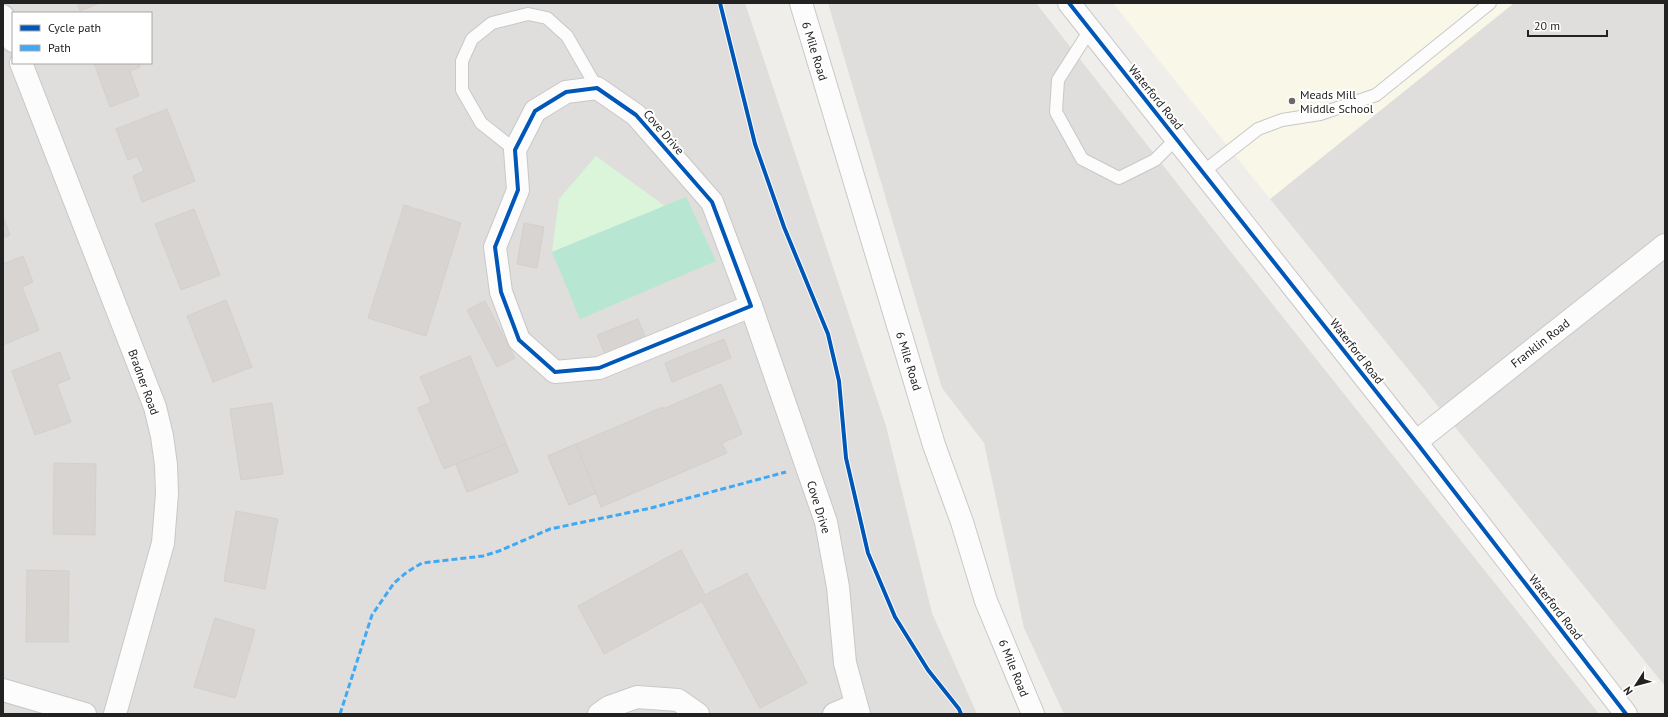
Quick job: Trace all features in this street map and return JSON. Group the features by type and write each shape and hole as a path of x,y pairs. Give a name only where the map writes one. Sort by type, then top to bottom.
{"street":[{"name":"6 Mile Road","path":"801,3 934,445 962,522 986,601 1033,714"},
{"name":"Waterford Road","path":"1069,3 1416,442 1626,714"},
{"path":"3,16 12,39"},
{"name":"Bradner Road","path":"21,64 155,407 162,436 166,465 167,494 163,543 115,714"},
{"path":"597,88 566,92 535,111 515,150 518,190 495,247 501,292 519,340 555,372 599,368 751,306"},
{"name":"Cove Drive","path":"597,88 636,115 712,202 751,306 826,522 838,587 846,663 857,709"},
{"name":"Franklin Road","path":"1416,442 1665,244"},
{"path":"3,690 85,714"},
{"path":"599,714 609,707 637,697 678,700 698,714"},
{"path":"834,714 857,709"}],"lane":[{"path":"1203,172 1258,129 1282,120 1320,114 1376,95 1490,3"},
{"path":"515,150 481,123 462,90 462,61 472,40 492,23 528,14 547,18 567,36 597,88"},
{"path":"1090,30 1058,80 1056,112 1082,159 1119,178 1155,160 1176,138"}],"shaded area":[{"path":"3,3 745,3 886,426 932,613 977,714 3,714"},
{"path":"828,3 1036,3 1227,247 1599,714 1064,714 1024,628 984,443 942,388"},
{"name":"Meads Mill Middle School","path":"1113,3 1514,3 1270,199"},
{"path":"1514,3 1665,3 1665,686 1270,199"}],"green space":[{"path":"596,156 665,206 552,252 559,199"},
{"path":"686,197 716,261 580,319 552,252"}],"building":[{"path":"77,3 100,3 80,11"},
{"path":"94,64 139,64 140,67 130,71 139,96 110,107"},
{"path":"167,109 195,181 142,202 133,176 144,171 137,156 128,160 116,129"},
{"path":"404,205 461,223 426,336 368,318"},
{"path":"194,209 220,275 181,290 155,224"},
{"path":"3,216 10,235 3,238"},
{"path":"524,223 544,227 537,268 517,264"},
{"path":"23,256 33,282 22,287 39,330 3,345 3,264"},
{"path":"226,300 252,367 213,382 187,316"},
{"path":"485,301 515,358 497,367 467,310"},
{"path":"638,319 646,339 605,354 597,335"},
{"path":"724,339 731,358 672,382 665,363"},
{"path":"60,352 70,379 57,384 71,422 35,435 12,371"},
{"path":"470,356 518,472 467,492 456,464 444,469 418,408 431,402 420,377"},
{"path":"721,384 742,434 722,443 727,453 601,507 596,493 569,505 548,456"},
{"path":"272,403 283,474 241,480 230,409"},
{"path":"506,444 518,472 467,492 456,464"},
{"path":"576,444 596,493 569,505 548,456"},
{"path":"54,463 96,464 95,535 53,534"},
{"path":"236,511 278,519 265,589 224,581"},
{"path":"681,550 705,595 747,573 807,683 760,708 702,601 604,654 578,606"},
{"path":"27,570 69,571 68,642 26,642"},
{"path":"215,618 255,630 235,698 194,687"}],"marked path":[{"path":"340,714 372,615 394,583 407,572 422,563 483,556 499,551 550,529 651,508 786,472"}],"cycle path":[{"path":"720,3 755,144 784,227 828,334 839,381 846,458 868,553 895,617 928,670 959,709 961,714"},
{"path":"1069,3 1416,442 1626,714"},
{"path":"597,88 636,115 712,202 751,306 599,368 555,372 519,340 501,292 495,247 518,190 515,150 535,111 566,92 597,88"}],"place":[{"name":"Meads Mill Middle School","path":"1292,101"}]}
